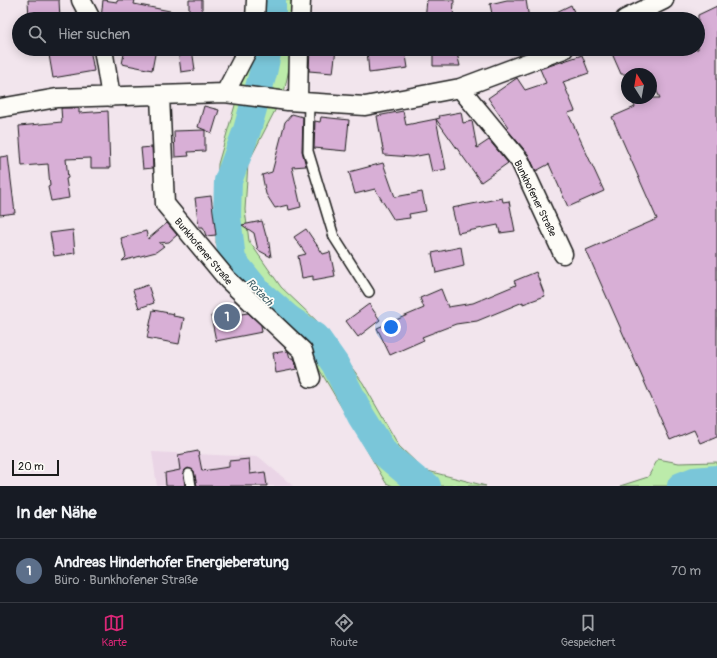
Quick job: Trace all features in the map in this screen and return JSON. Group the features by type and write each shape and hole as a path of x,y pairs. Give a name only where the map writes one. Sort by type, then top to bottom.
{"street":[{"path":"81,0 87,12"},
{"path":"255,12 256,0"},
{"path":"300,0 300,12"},
{"path":"639,12 664,0"},
{"path":"104,56 111,97"},
{"path":"233,94 246,56"},
{"path":"298,101 299,56"},
{"path":"0,108 57,98 233,94 365,106 460,88 545,56"},
{"name":"Bunkhofener Straße","path":"460,88 520,162 563,254"},
{"name":"Bunkhofener Straße","path":"160,96 165,204 228,280 303,351 311,378"}],"lane":[{"path":"298,101 308,151 334,237 369,292"},
{"path":"189,474 191,486"}],"shaded area":[{"path":"152,452 259,457 293,486 157,486"}],"green space":[{"path":"262,0 291,0 292,12 261,12"},
{"path":"251,56 292,56 284,93 248,163 245,210 249,241 281,287 321,325 363,383 399,446 424,470 486,486 393,486 386,483 308,350 236,279 216,243 218,164 246,67"},
{"path":"658,459 679,463 717,462 717,486 620,486 648,477"}],"building":[{"path":"28,0 59,0 60,12 29,12"},
{"path":"103,0 117,2 118,0 135,0 134,4 175,12 102,12"},
{"path":"189,0 202,0 202,12 189,12"},
{"path":"427,0 454,0 453,12 426,12"},
{"path":"507,0 526,0 528,12 492,12 490,4"},
{"path":"571,5 574,12 556,12"},
{"path":"717,6 717,436 700,443 694,430 670,440 586,250 657,219 612,117 635,107 634,104 657,104 657,98 660,98 657,92 657,68 621,68 621,74 613,56 705,56 705,12"},
{"path":"49,56 91,56 94,71 53,78"},
{"path":"124,56 155,56 152,70 122,64"},
{"path":"179,56 193,56 195,70 181,72"},
{"path":"310,56 335,56 333,73 309,71"},
{"path":"368,56 406,56 408,68 369,73"},
{"path":"433,56 458,56 460,66 433,66"},
{"path":"582,56 589,73 563,82 575,111 568,113 604,191 568,207 549,164 536,171 528,154 506,128 508,127 488,98 517,78 525,90 546,83 540,69"},
{"path":"204,106 219,110 212,133 198,127"},
{"path":"61,108 79,108 79,113 108,111 110,168 91,168 91,158 66,159 68,178 66,179 69,198 51,201 48,187 50,186 48,164 22,166 19,126 62,122"},
{"path":"403,111 406,125 436,119 446,169 432,172 428,154 412,157 384,155 377,116"},
{"path":"461,112 463,123 472,121 477,148 489,140 508,163 481,182 436,119 440,118 439,116"},
{"path":"292,114 303,117 302,151 306,166 292,167 301,207 289,210 288,205 275,208 266,194 262,175 272,172 285,122"},
{"path":"321,117 349,120 346,151 314,148 315,121 320,122"},
{"path":"205,130 205,151 188,152 189,156 175,157 174,131"},
{"path":"152,147 153,168 143,169 141,148"},
{"path":"8,156 15,213 0,215 0,157"},
{"path":"383,163 395,197 422,192 426,211 409,214 410,218 394,220 375,189 355,194 349,172"},
{"path":"211,196 216,235 206,236 203,227 199,227 195,198"},
{"path":"502,198 503,202 509,201 515,231 500,233 498,225 458,233 452,208"},
{"path":"262,221 266,236 268,237 271,257 258,250 254,233 242,225"},
{"path":"167,223 177,235 169,242 159,243 164,246 156,252 122,261 126,257 121,238 146,231 148,239"},
{"path":"306,229 323,254 330,252 335,276 313,280 313,276 302,278 298,256 306,254 294,237"},
{"path":"73,230 75,253 54,256 50,233"},
{"path":"461,247 464,266 436,273 432,253"},
{"path":"536,272 545,296 523,304 523,302 477,321 456,324 422,337 424,340 390,355 377,328 424,308 420,298 441,289 448,307 473,303 516,285 514,281"},
{"path":"148,285 154,303 139,308 133,290"},
{"path":"369,304 380,320 358,337 346,321"},
{"path":"153,310 174,314 173,316 184,318 179,344 147,338"},
{"path":"233,312 234,315 248,313 261,325 262,332 216,341 211,316"},
{"path":"288,351 290,358 294,358 297,369 276,373 273,353"},
{"path":"198,451 202,471 229,467 229,461 249,459 250,474 265,472 267,486 197,486 194,471 188,468 183,472 185,486 166,486 165,473 180,470 178,455"}],"waterway":[{"name":"Rotach","path":"272,0 272,12"},
{"name":"Rotach","path":"267,56 247,130 228,181 227,216 232,260 258,292 289,319 316,337 335,364 361,416 385,454 416,480 427,486"},
{"name":"Rotach","path":"681,486 694,481 717,479"}],"place":[{"name":"Andreas Hinderhofer Energieberatung","path":"227,317"}]}
